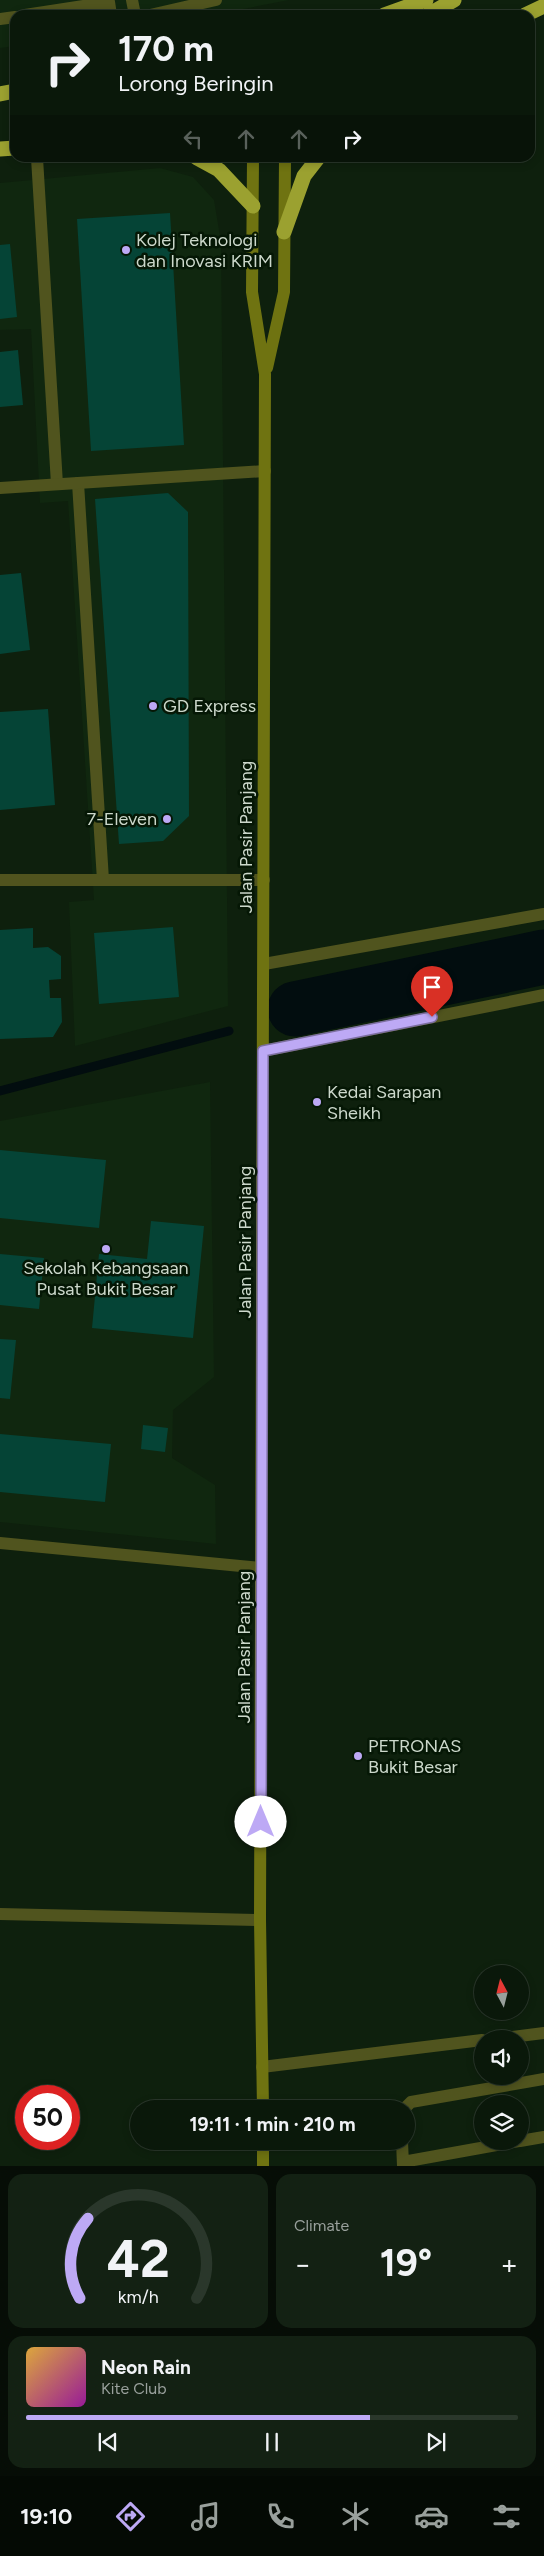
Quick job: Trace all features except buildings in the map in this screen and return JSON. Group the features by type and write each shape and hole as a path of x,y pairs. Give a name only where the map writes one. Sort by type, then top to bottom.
{"highway":[{"path":"398,10 426,0"},
{"path":"437,10 454,0"},
{"path":"204,162 219,170 252,206"},
{"path":"284,232 304,176 315,162"}],"main road":[{"name":"Jalan Pasir Panjang","path":"252,162 252,292 265,374 260,1920 263,2100"},
{"name":"Jalan Pasir Panjang","path":"265,374 284,292 284,162"},
{"path":"263,2150 263,2166"}],"street":[{"path":"175,10 216,0"},
{"path":"55,10 109,1"},
{"path":"37,162 57,484"},
{"path":"0,488 265,471"},
{"path":"78,483 103,880"},
{"path":"0,880 264,880"},
{"path":"264,964 544,914"},
{"path":"263,1051 544,995"},
{"path":"0,1543 262,1568"},
{"path":"0,1914 260,1920"},
{"path":"529,2035 544,2033"},
{"path":"262,2067 474,2041"},
{"path":"415,2101 544,2080"},
{"path":"529,2139 544,2137"},
{"path":"402,2150 403,2164 474,2150"}],"shaded area":[{"path":"0,0 289,0 238,10 10,10 10,47 0,48"},
{"path":"160,168 193,177 214,200 221,242 228,1006 75,1046 69,902 94,900 68,501 40,503 31,329 0,330 0,183"},
{"name":"Sekolah Kebangsaan Pusat Bukit Besar","path":"210,1082 214,1377 173,1410 172,1458 215,1485 216,1544 0,1522 0,1121"}],"waterway":[{"path":"295,1009 544,957"},
{"path":"0,1091 229,1031"}],"place":[{"name":"Kolej Teknologi dan Inovasi KRIM","path":"126,250"},
{"name":"GD Express","path":"153,706"},
{"name":"7-Eleven","path":"167,819"},
{"name":"Kedai Sarapan Sheikh","path":"317,1102"},
{"name":"Sekolah Kebangsaan Pusat Bukit Besar","path":"106,1249"},
{"name":"PETRONAS Bukit Besar","path":"358,1756"}],"route":[{"path":"261,1822 263,1051 432,1017"}]}
